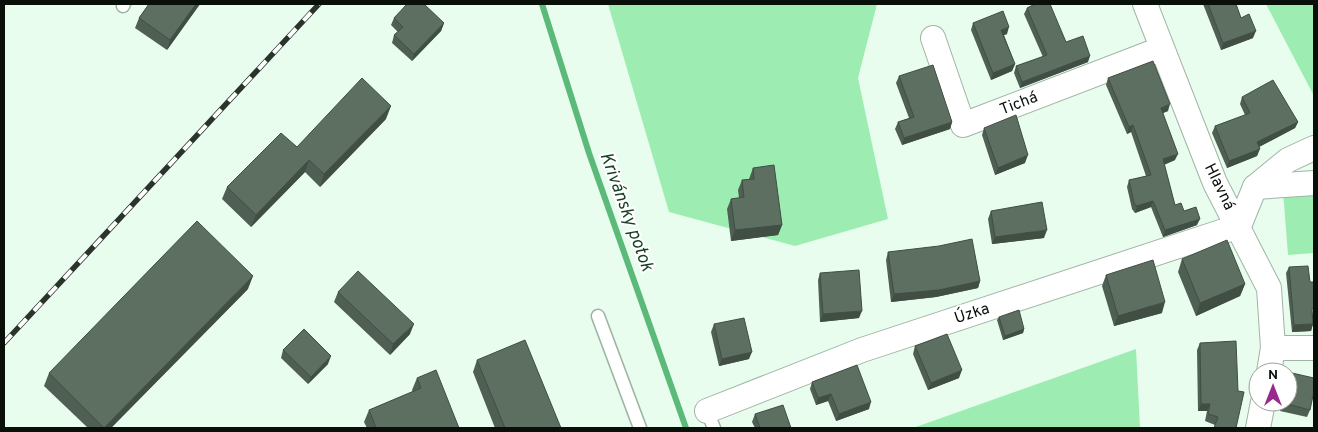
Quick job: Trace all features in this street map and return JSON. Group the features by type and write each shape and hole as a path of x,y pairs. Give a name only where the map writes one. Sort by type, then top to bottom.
{"street":[{"name":"Hlavná","path":"1145,4 1161,50 1215,183 1239,226 1269,288 1273,348 1271,362"},
{"name":"Tichá","path":"933,38 963,125 1161,50"},
{"path":"1239,226 1255,187 1288,160 1314,148"},
{"path":"1255,187 1314,183"},
{"name":"Úzka","path":"711,419 862,350 1239,226"},
{"path":"1273,348 1314,348"},
{"path":"1258,428 1261,412"}],"lane":[{"path":"598,316 640,428"}],"green space":[{"path":"608,4 877,4 858,78 888,219 795,246 669,212"},
{"path":"1266,4 1314,4 1314,96"},
{"path":"1314,189 1314,253 1288,255 1283,191"},
{"path":"1136,349 1140,428 913,428"}],"building":[{"path":"149,4 196,4 170,40 139,18"},
{"path":"407,4 424,4 444,23 414,54 394,35 403,27 394,18"},
{"path":"1035,4 1050,4 1066,42 1083,36 1090,56 1022,82 1016,66 1047,55 1027,8"},
{"path":"1208,4 1236,4 1241,18 1249,14 1256,31 1223,43"},
{"path":"1003,11 1009,27 1001,30 1015,64 993,73 973,23"},
{"path":"1153,61 1170,104 1161,108 1178,154 1163,159 1175,205 1181,203 1184,211 1196,207 1200,219 1165,230 1153,201 1137,206 1134,203 1129,180 1151,175 1133,125 1129,127 1108,78"},
{"path":"933,65 952,122 904,138 898,122 914,117 899,76"},
{"path":"362,78 391,106 324,174 309,160 256,215 227,187 281,133 297,147"},
{"path":"1273,80 1298,122 1257,142 1260,149 1229,161 1215,126 1250,113 1242,97"},
{"path":"1016,115 1028,155 998,168 984,128"},
{"path":"774,165 782,225 735,230 731,199 744,197 742,180 754,179 753,168"},
{"path":"1042,202 1047,230 995,237 991,211"},
{"path":"197,221 253,276 104,428 49,373"},
{"path":"972,239 980,281 939,290 894,294 888,252 939,246"},
{"path":"1227,240 1245,284 1200,303 1182,259"},
{"path":"1153,260 1165,302 1118,316 1106,275"},
{"path":"1308,266 1310,282 1314,282 1313,324 1294,325 1289,267"},
{"path":"859,270 862,311 823,314 820,273"},
{"path":"358,271 414,324 393,344 338,292"},
{"path":"1019,310 1024,329 1005,336 999,317"},
{"path":"744,318 752,352 722,359 714,324"},
{"path":"304,329 331,356 311,377 283,350"},
{"path":"947,334 962,370 931,383 915,346"},
{"path":"525,340 561,428 505,428 477,360"},
{"path":"1236,341 1238,391 1244,392 1236,428 1214,428 1218,417 1208,414 1210,404 1201,404 1200,343"},
{"path":"857,365 871,402 839,414 831,394 818,398 812,382"},
{"path":"436,370 459,428 376,428 369,410 421,388 417,378"},
{"path":"1298,374 1314,378 1314,391 1310,410 1298,407"},
{"path":"783,405 791,428 760,428 755,414"}],"waterway":[{"name":"Krivánsky potok","path":"542,4 589,153 686,428"}],"railway":[{"path":"4,343 319,4"}]}
